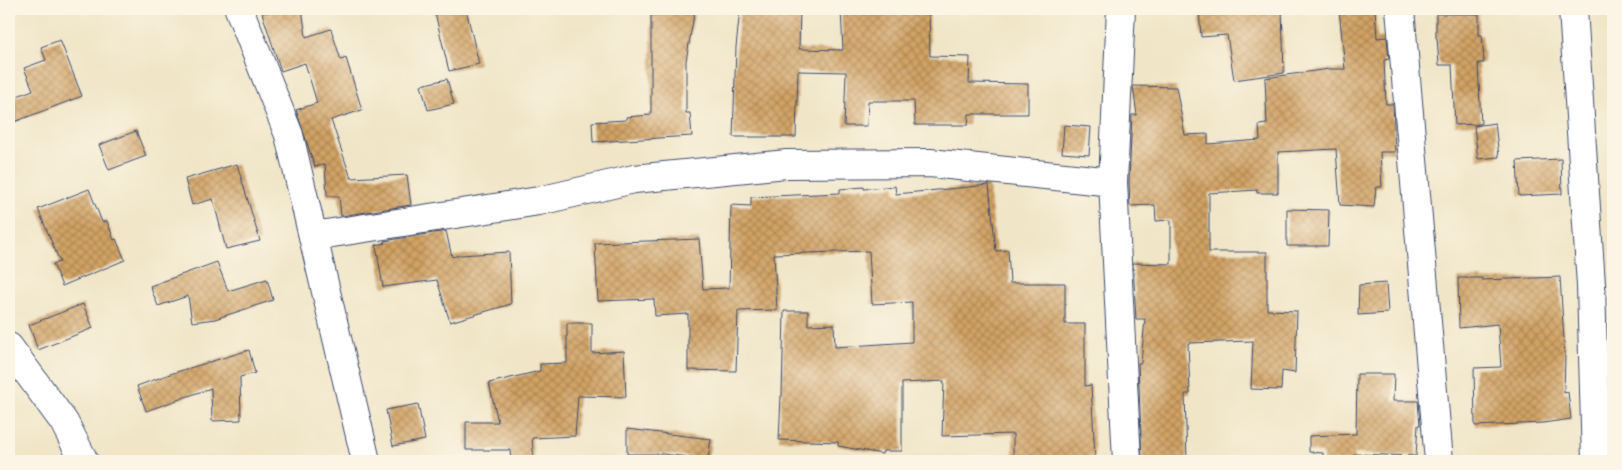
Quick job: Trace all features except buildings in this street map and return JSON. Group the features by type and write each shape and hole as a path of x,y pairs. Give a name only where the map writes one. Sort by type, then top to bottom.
{"street":[{"path":"239,9 289,135 366,461"},
{"path":"1121,9 1113,182 1127,461"},
{"path":"1400,9 1439,461"},
{"path":"1573,9 1602,284 1596,461"},
{"path":"313,236 539,201 634,180 787,164 930,163 1113,182"},
{"path":"9,347 64,422 84,461"}]}
